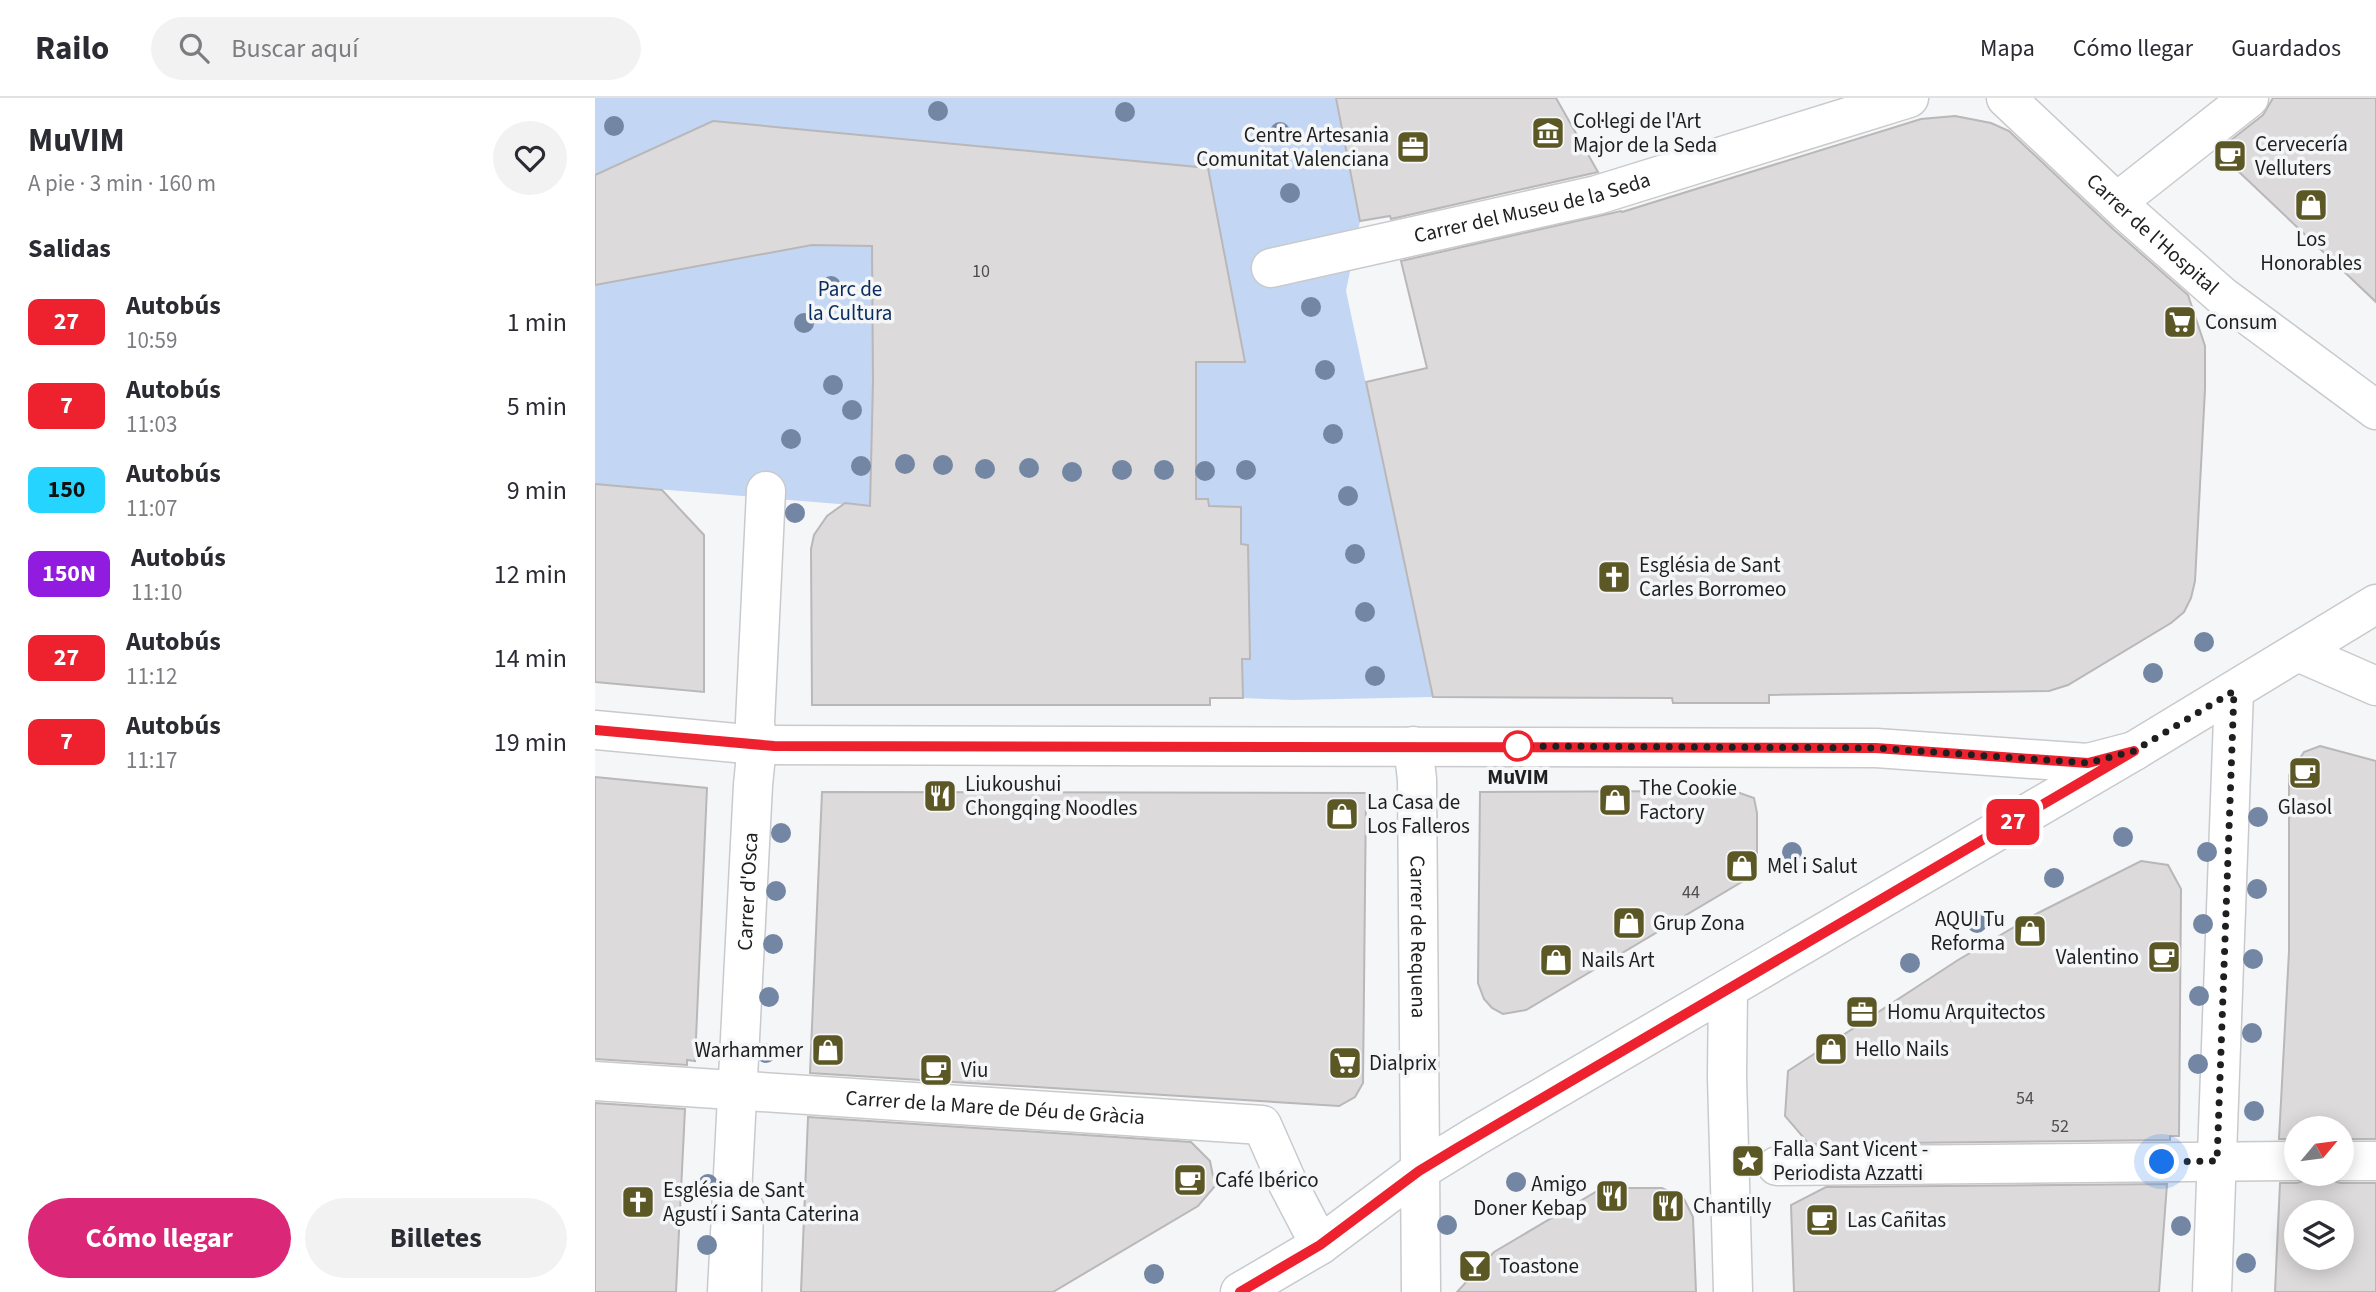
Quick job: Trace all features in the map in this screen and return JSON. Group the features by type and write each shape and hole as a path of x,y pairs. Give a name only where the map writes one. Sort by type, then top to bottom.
{"street":[{"name":"Carrer del Museu de la Seda","path":"1272,268 1597,195 1909,98"},
{"path":"2117,202 2249,98"},
{"name":"Carrer de l'Hospital","path":"2018,101 2117,202 2222,296 2376,410"},
{"name":"Carrer d'Osca","path":"727,1292 757,745 755,722 766,491"},
{"path":"1240,1292 1320,1245 1419,1171 2134,751 2376,604"},
{"path":"2298,652 2376,686"},
{"path":"2212,1292 2234,691"},
{"path":"595,730 757,745 1876,748 2088,763 2134,751"},
{"name":"Carrer de Requena","path":"1413,746 1417,779 1421,1292"},
{"path":"1728,989 1727,1077 1733,1292"},
{"name":"Carrer de la Mare de Déu de Gràcia","path":"595,1081 1262,1125 1288,1184 1320,1245"},
{"path":"1777,1166 2284,1161"},
{"path":"2354,1161 2376,1161"}],"lane":[{"path":"737,1091 748,1160 748,1292"}],"green space":[{"name":"Parc de la Cultura","path":"595,98 1336,98 1360,221 1346,291 1433,697 1293,700 1243,698 1242,659 1250,659 1248,545 1241,544 1240,507 1209,506 1208,499 876,507 595,484"}],"building":[{"name":"Centre Artesania Comunitat Valenciana","path":"1336,98 1556,98 1598,172 1391,219 1390,216 1360,221"},
{"path":"2273,98 2376,98 2376,302 2217,151 2263,115"},
{"path":"1955,116 1991,123 2009,131 2188,295 2205,346 2205,389 2195,581 2184,612 2171,623 2068,685 2049,691 1769,695 1769,703 1673,703 1672,698 1433,697 1366,382 1427,368 1401,261 1622,212 1921,119"},
{"path":"713,121 1208,168 1245,362 1196,362 1196,499 1208,499 1209,506 1241,507 1241,544 1248,545 1250,659 1242,659 1243,698 1210,698 1210,705 812,705 811,549 814,535 827,516 845,503 870,506 872,246 812,245 595,285 595,175"},
{"path":"595,484 662,490 704,535 704,692 595,682"},
{"path":"2320,746 2376,761 2376,1139 2354,1139 2354,1116 2284,1116 2284,1139 2279,1139 2289,951 2289,775 2304,752"},
{"path":"595,777 707,788 695,1061 687,1060 687,1065 595,1059"},
{"path":"1734,791 1754,798 1757,813 1757,863 1750,877 1526,1010 1503,1014 1492,1008 1484,999 1478,983 1480,792"},
{"path":"822,792 1366,793 1363,1083 1355,1097 1339,1106 810,1073"},
{"path":"2141,861 2168,865 2181,889 2179,1136 2170,1136 2170,1140 1809,1144 1785,1116 1788,1071 1958,960 2038,913"},
{"name":"Església de Sant Agustí i Santa Caterina","path":"595,1103 685,1109 676,1292 595,1292"},
{"path":"808,1117 1191,1142 1210,1161 1215,1186 1198,1206 1053,1292 801,1292"},
{"path":"2280,1183 2284,1183 2284,1186 2354,1186 2354,1183 2376,1183 2376,1292 2275,1292"},
{"path":"2167,1184 2159,1292 1794,1292 1791,1205 1826,1187"},
{"path":"1662,1188 1684,1199 1693,1217 1696,1292 1457,1292 1494,1252 1599,1190"}],"bus line":[{"name":"27","path":"595,730 774,746 1876,748 2088,763 2134,751 1457,1148 1419,1171 1320,1245 1240,1292"}],"place":[{"name":"Col·legi de l'Art Major de la Seda","path":"1548,133"},
{"name":"Centre Artesania Comunitat Valenciana","path":"1413,147"},
{"name":"Cervecería Velluters","path":"2230,156"},
{"name":"Los Honorables","path":"2311,205"},
{"name":"Consum","path":"2180,322"},
{"name":"Església de Sant Carles Borromeo","path":"1614,577"},
{"name":"MuVIM","path":"1518,746"},
{"name":"Glasol","path":"2305,773"},
{"name":"Liukoushui Chongqing Noodles","path":"940,796"},
{"name":"The Cookie Factory","path":"1615,800"},
{"name":"La Casa de Los Falleros","path":"1342,814"},
{"name":"Mel i Salut","path":"1742,866"},
{"name":"Grup Zona","path":"1629,923"},
{"name":"AQUI Tu Reforma","path":"2030,931"},
{"name":"Valentino","path":"2164,957"},
{"name":"Nails Art","path":"1556,960"},
{"name":"Homu Arquitectos","path":"1862,1012"},
{"name":"Hello Nails","path":"1831,1049"},
{"name":"Warhammer","path":"828,1050"},
{"name":"Dialprix","path":"1345,1063"},
{"name":"Viu","path":"936,1070"},
{"name":"Falla Sant Vicent - Periodista Azzatti","path":"1748,1161"},
{"name":"Café Ibérico","path":"1190,1180"},
{"name":"Amigo Doner Kebap","path":"1612,1196"},
{"name":"Església de Sant Agustí i Santa Caterina","path":"638,1202"},
{"name":"Chantilly","path":"1668,1206"},
{"name":"Las Cañitas","path":"1822,1220"},
{"name":"Toastone","path":"1475,1266"}],"route":[{"path":"1518,746 1876,748 2088,763 2134,751 2234,691 2217,1161 2162,1162"}]}
